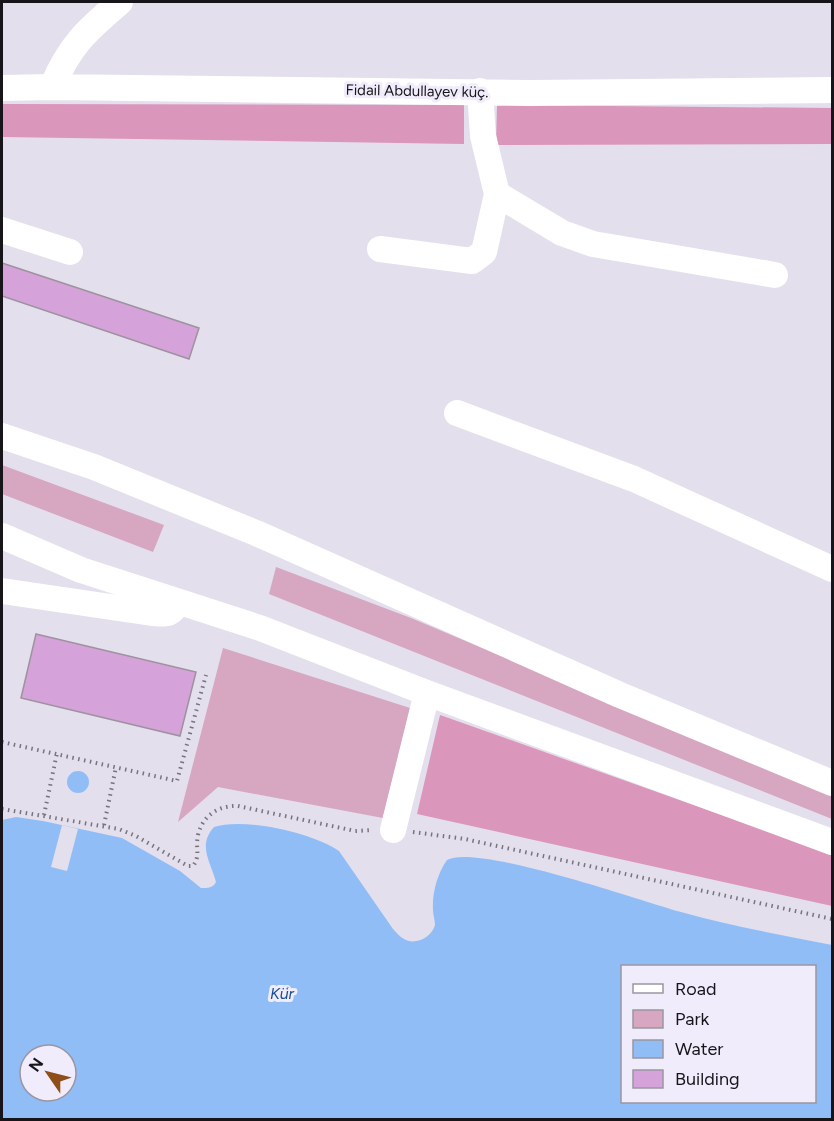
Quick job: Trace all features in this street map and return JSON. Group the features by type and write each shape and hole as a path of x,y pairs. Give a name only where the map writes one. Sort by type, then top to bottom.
{"street":[{"path":"52,87 70,50 88,29 120,2"},
{"name":"Fidail Abdullayev küç.","path":"2,88 529,93 832,90"},
{"path":"380,249 472,261 484,252 497,194 483,136 480,91"},
{"path":"497,194 562,232 593,244 775,275"},
{"path":"2,230 70,252"},
{"path":"457,413 634,479 832,569"},
{"path":"2,436 94,467 256,533 620,695 832,783"},
{"path":"2,536 81,570 260,628 427,693 832,842"},
{"path":"2,591 167,614 174,610 178,602"},
{"path":"393,830 427,693"}],"path":[{"path":"2,742 177,781 206,675"},
{"path":"44,816 57,753"},
{"path":"104,825 116,767"}],"green space":[{"path":"2,465 164,525 153,552 2,494"},
{"path":"276,567 411,618 832,796 832,819 269,594"},
{"path":"223,648 410,708 383,818 218,787 178,822"}],"shaded area":[{"path":"2,104 464,105 464,144 2,137"},
{"path":"497,105 832,108 832,144 496,145"},
{"path":"440,715 832,854 832,906 417,814"}],"water":[{"path":"74,771 82,771 89,778 89,786 82,793 74,793 67,786 67,778"},
{"name":"Kür","path":"16,817 43,821 122,838 180,871 201,888 210,887 216,882 206,847 206,841 214,827 227,824 260,825 313,838 339,851 393,929 408,941 418,941 427,937 433,929 435,925 433,897 440,871 447,860 464,857 490,859 523,866 700,917 832,945 832,1119 2,1120 2,820"}],"pier":[{"path":"62,825 78,829 67,871 51,867"}],"building":[{"path":"2,263 199,328 189,359 2,296"},
{"path":"36,634 196,672 180,736 21,698"}]}
